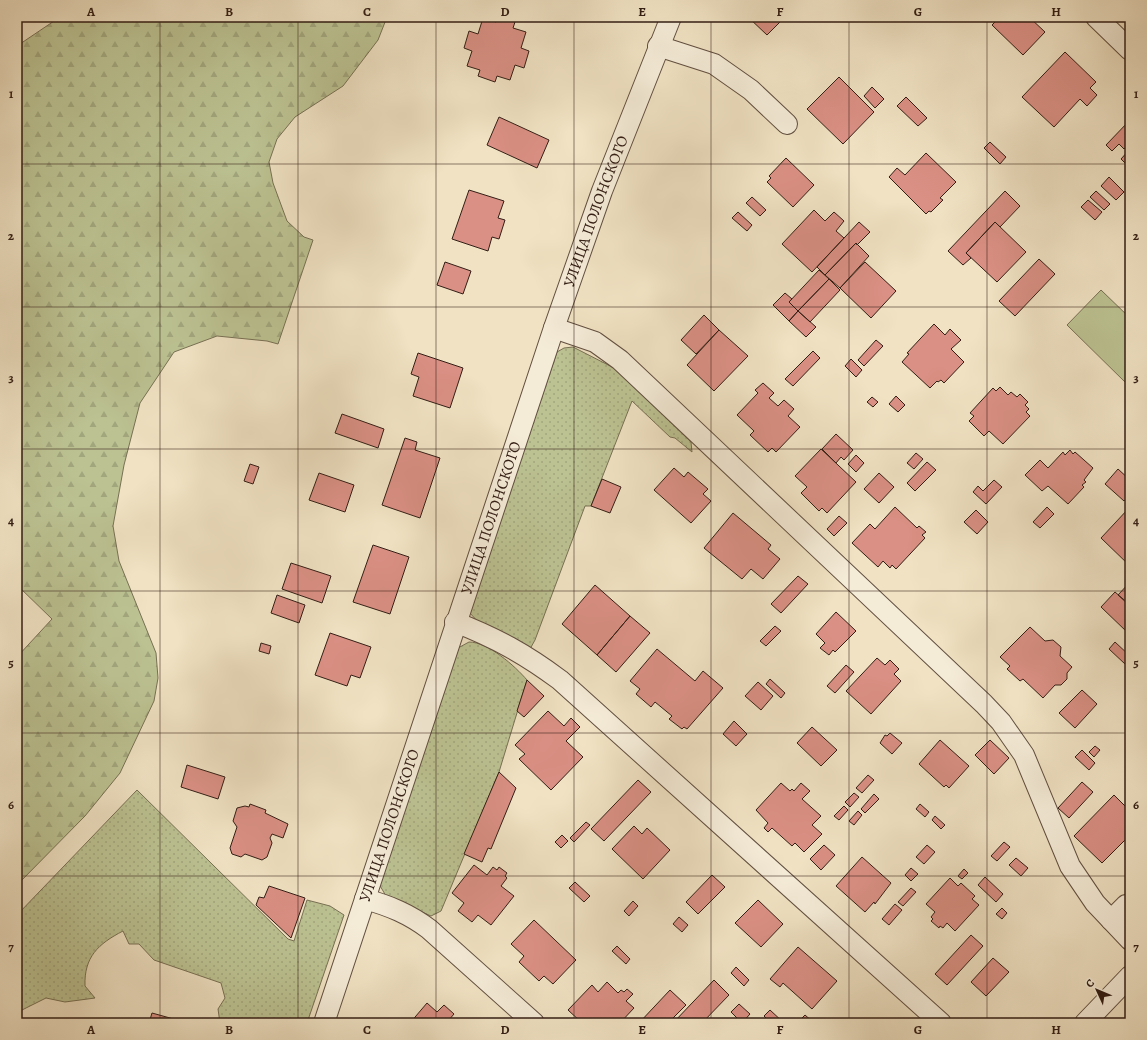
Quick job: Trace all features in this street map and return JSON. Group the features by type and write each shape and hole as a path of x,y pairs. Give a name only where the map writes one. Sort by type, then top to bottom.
{"street":[{"name":"УЛИЦА ПОЛОНСКОГО","path":"324,1023 455,622 554,328 602,191 670,17"},
{"path":"1096,17 1130,50"},
{"path":"658,46 714,64 721,68 751,90 787,124"},
{"path":"554,328 595,342 620,360 984,704 1001,722 1024,755 1070,866 1095,903 1130,940"},
{"path":"455,622 514,648 560,680 941,1023"},
{"path":"365,899 394,907 413,917 429,929 534,1023"},
{"path":"1111,920 1126,905"},
{"path":"1085,1023 1130,976"}],"green space":[{"path":"60,17 387,17 378,40 343,86 295,117 277,139 269,162 273,183 287,221 304,237 313,240 278,344 267,341 217,336 174,352 140,403 124,465 113,526 119,561 156,653 158,678 154,701 120,773 85,816 17,885 17,657 52,619 17,585 17,46"},
{"path":"1101,290 1130,318 1130,379 1126,383 1067,325"},
{"path":"573,347 616,369 691,442 692,452 675,438 670,437 632,401 591,506 585,506 535,640 530,649 479,623 469,612 557,352 564,348"},
{"path":"469,642 476,643 493,650 516,668 527,680 499,772 441,911 431,916 386,896 379,884 458,648"},
{"path":"137,790 288,939 294,941 307,900 330,906 344,915 307,1023 220,1023 218,1009 225,998 221,983 154,960 139,944 129,944 123,931 100,946 90,959 85,976 85,986 95,998 65,1002 46,998 22,1010 17,1016 17,915"}],"building":[{"path":"498,17 515,22 513,28 526,32 521,48 529,51 524,68 515,65 510,80 497,76 495,82 478,76 480,70 467,66 472,51 464,48 469,31 478,34 483,18 496,22"},
{"path":"748,17 785,17 767,35"},
{"path":"1000,17 1029,17 1045,32 1023,55 992,25"},
{"path":"1065,52 1096,82 1090,88 1097,95 1087,106 1080,99 1054,127 1022,97"},
{"path":"839,77 874,112 843,144 807,109"},
{"path":"872,87 884,99 875,108 864,96"},
{"path":"906,97 927,118 918,126 897,106"},
{"path":"499,117 549,140 537,168 487,145"},
{"path":"1130,120 1130,143 1124,149 1119,144 1112,151 1106,145"},
{"path":"990,142 1006,157 1000,164 984,148"},
{"path":"1130,149 1130,168 1121,159"},
{"path":"926,153 956,182 940,198 943,200 931,212 929,211 926,214 889,177 897,168 905,175"},
{"path":"786,158 814,185 793,207 767,182 771,178 769,176"},
{"path":"1109,177 1124,192 1116,200 1101,186"},
{"path":"469,190 504,201 498,218 505,220 499,239 492,237 488,251 452,239"},
{"path":"1005,191 1020,206 1000,227 995,222 966,253 971,258 963,265 948,251"},
{"path":"1096,191 1110,204 1104,210 1090,197"},
{"path":"752,197 766,210 760,216 746,203"},
{"path":"1088,200 1102,212 1095,220 1081,207"},
{"path":"814,210 825,221 834,212 844,221 836,231 844,238 812,272 782,244"},
{"path":"738,212 752,225 747,231 732,218"},
{"path":"859,222 870,232 857,245 856,243 825,275 817,267"},
{"path":"995,222 1026,252 997,282 966,253"},
{"path":"856,243 869,256 840,288 825,275"},
{"path":"1039,259 1055,274 1015,316 999,301"},
{"path":"445,262 471,271 463,294 437,285"},
{"path":"865,262 896,291 871,318 840,288"},
{"path":"819,270 829,279 798,311 789,302"},
{"path":"829,279 840,290 810,322 798,311"},
{"path":"785,293 792,299 789,302 798,311 789,321 773,305"},
{"path":"798,311 816,327 806,337 789,321"},
{"path":"704,315 719,330 696,354 681,340"},
{"path":"934,324 945,335 950,329 961,340 951,349 964,362 944,383 941,380 938,382 937,381 930,388 902,362 909,354 907,353"},
{"path":"719,330 748,356 714,391 687,365"},
{"path":"876,340 883,346 864,366 858,360"},
{"path":"813,351 820,358 793,386 785,379"},
{"path":"418,353 463,368 450,408 413,396 419,377 411,374"},
{"path":"851,359 862,370 856,377 845,366"},
{"path":"763,383 774,393 769,398 778,406 784,400 794,409 788,416 800,427 776,452 772,448 768,452 750,435 754,431 737,415 758,393 755,390"},
{"path":"1000,387 1008,395 1011,392 1017,397 1020,394 1028,402 1025,405 1029,409 1026,412 1030,416 1003,444 989,431 984,436 969,421 974,416 970,413 993,388 996,391"},
{"path":"896,396 905,405 898,412 889,404"},
{"path":"872,397 878,402 873,407 867,402"},
{"path":"342,414 384,429 378,448 335,433"},
{"path":"836,434 853,450 844,460 841,457 836,463 822,449"},
{"path":"405,438 417,442 415,450 440,458 420,518 382,505"},
{"path":"821,449 856,482 827,513 822,508 819,511 801,493 807,487 795,476"},
{"path":"1070,450 1073,454 1075,452 1093,468 1084,480 1086,482 1082,485 1084,487 1068,504 1048,486 1042,491 1025,475 1040,460 1048,468 1063,452 1065,455"},
{"path":"916,453 923,459 914,469 907,463"},
{"path":"856,455 864,463 856,472 848,464"},
{"path":"927,462 936,470 915,491 907,483"},
{"path":"250,464 259,467 253,484 244,481"},
{"path":"674,468 684,477 688,472 708,489 703,494 711,501 691,523 654,490"},
{"path":"1118,469 1130,480 1130,495 1124,501 1105,484"},
{"path":"319,473 354,485 345,512 309,500"},
{"path":"879,473 894,487 879,503 864,489"},
{"path":"602,479 621,487 610,513 591,506"},
{"path":"994,480 1002,487 986,504 973,492 978,486 983,491"},
{"path":"895,507 917,528 919,526 926,532 922,535 925,538 896,569 892,565 890,568 883,561 878,567 852,543 870,524 875,529"},
{"path":"1047,507 1054,514 1040,528 1033,522"},
{"path":"1129,508 1130,509 1130,566 1101,538"},
{"path":"976,510 988,522 977,534 964,522"},
{"path":"733,513 771,545 768,549 780,559 763,579 751,569 742,579 704,548"},
{"path":"839,516 847,523 834,536 827,529"},
{"path":"373,545 409,557 390,614 353,602"},
{"path":"291,563 331,576 322,603 282,589"},
{"path":"798,576 808,584 781,613 771,604"},
{"path":"1130,582 1130,604 1129,605 1118,595"},
{"path":"595,585 630,616 597,655 562,624"},
{"path":"1115,592 1130,605 1130,629 1127,632 1101,607"},
{"path":"277,595 305,605 299,623 271,613"},
{"path":"836,612 856,631 835,652 833,650 829,655 820,648 825,643 816,634"},
{"path":"630,616 650,633 616,672 597,655"},
{"path":"775,626 781,631 766,646 760,641"},
{"path":"1030,627 1045,641 1053,640 1061,647 1060,656 1072,667 1067,673 1067,679 1061,685 1055,685 1043,698 1023,679 1020,681 1007,669 1010,666 1000,657"},
{"path":"330,633 371,647 360,678 351,675 347,686 315,675"},
{"path":"1115,642 1130,656 1125,664 1109,649"},
{"path":"261,643 271,646 269,654 259,651"},
{"path":"657,649 695,681 703,671 723,688 687,729 684,727 682,729 669,719 672,716 655,702 651,707 636,694 640,689 630,681"},
{"path":"877,658 885,665 890,660 899,669 894,674 901,681 871,714 846,691"},
{"path":"846,665 854,672 835,693 827,686"},
{"path":"770,679 785,693 781,698 766,684"},
{"path":"527,680 544,696 524,717 517,711"},
{"path":"758,682 773,696 761,710 745,696"},
{"path":"1082,690 1097,704 1075,728 1059,713"},
{"path":"548,711 564,726 571,718 580,727 566,741 583,757 551,790 519,759 525,754 515,745"},
{"path":"734,721 747,734 736,746 723,734"},
{"path":"812,727 837,750 821,766 797,743"},
{"path":"890,733 902,743 892,754 880,743 885,735 887,736"},
{"path":"940,740 969,766 949,788 946,785 944,787 919,764"},
{"path":"990,740 1009,758 994,774 975,755"},
{"path":"1095,746 1100,750 1094,757 1089,752"},
{"path":"1082,750 1095,763 1089,770 1075,757"},
{"path":"187,765 225,777 218,799 181,787"},
{"path":"499,772 516,788 491,849 488,848 482,862 464,854"},
{"path":"868,775 874,780 862,793 856,788"},
{"path":"638,780 651,792 604,841 591,829"},
{"path":"1082,782 1093,792 1069,818 1058,808"},
{"path":"781,783 790,791 792,789 794,791 801,783 810,791 802,799 821,816 812,825 822,834 804,852 795,843 792,846 772,828 768,832 764,828 768,823 756,810"},
{"path":"854,793 859,797 850,807 845,802"},
{"path":"874,794 879,799 865,813 861,809"},
{"path":"1114,795 1130,811 1130,835 1102,863 1074,836"},
{"path":"250,804 266,810 265,813 288,824 283,838 272,834 270,838 272,843 267,857 262,860 245,854 241,857 232,854 230,848 237,827 233,821 237,808 245,806 249,807"},
{"path":"920,804 929,812 925,817 916,809"},
{"path":"844,806 848,810 839,820 834,816"},
{"path":"858,811 862,815 854,825 849,821"},
{"path":"935,816 945,825 941,829 932,820"},
{"path":"586,822 590,825 574,842 570,838"},
{"path":"634,826 642,834 647,828 670,850 643,879 612,849"},
{"path":"562,835 568,841 561,848 555,842"},
{"path":"1004,842 1010,847 997,861 991,856"},
{"path":"824,845 835,855 821,870 810,859"},
{"path":"927,845 935,852 924,864 916,857"},
{"path":"862,857 891,883 875,904 874,902 865,912 836,886"},
{"path":"1016,858 1028,868 1021,876 1009,865"},
{"path":"474,865 487,875 493,867 497,870 499,867 507,873 505,876 507,878 501,886 514,896 491,925 478,915 472,922 458,911 464,903 452,893"},
{"path":"911,868 918,874 911,881 905,875"},
{"path":"964,869 968,873 962,879 958,876"},
{"path":"712,875 725,887 698,914 686,902"},
{"path":"985,877 1003,894 996,902 978,885"},
{"path":"950,878 958,886 961,883 975,896 972,899 979,905 955,931 947,923 943,928 940,926 939,928 931,921 933,919 931,917 935,912 926,904"},
{"path":"575,882 590,896 584,902 569,888"},
{"path":"269,886 305,898 291,938 256,905 259,897 264,898"},
{"path":"911,888 916,892 903,906 898,902"},
{"path":"758,900 783,924 761,947 735,923"},
{"path":"633,901 638,906 629,916 624,911"},
{"path":"895,904 902,910 889,925 882,919"},
{"path":"1002,908 1007,913 1002,919 996,914"},
{"path":"679,917 688,925 682,932 673,924"},
{"path":"534,920 576,960 553,984 544,976 539,981 519,962 524,956 511,944"},
{"path":"971,935 983,946 947,985 935,974"},
{"path":"617,946 630,959 626,964 612,951"},
{"path":"798,947 837,981 812,1009 783,983 780,987 770,979"},
{"path":"993,958 1009,972 986,996 971,982"},
{"path":"736,967 749,980 744,986 731,973"},
{"path":"714,980 729,995 702,1023 673,1023"},
{"path":"607,982 618,993 621,990 624,992 627,989 633,994 626,1001 634,1008 620,1023 580,1023 581,1022 568,1010 592,985 598,992"},
{"path":"670,990 686,1005 668,1023 639,1023"},
{"path":"427,1003 437,1012 444,1005 454,1014 448,1021 450,1023 410,1023"},
{"path":"739,1004 750,1014 742,1023 731,1012"},
{"path":"770,1010 784,1023 771,1023 764,1016"},
{"path":"152,1013 188,1023 149,1023"},
{"path":"805,1015 814,1023 803,1023 800,1020"}]}
